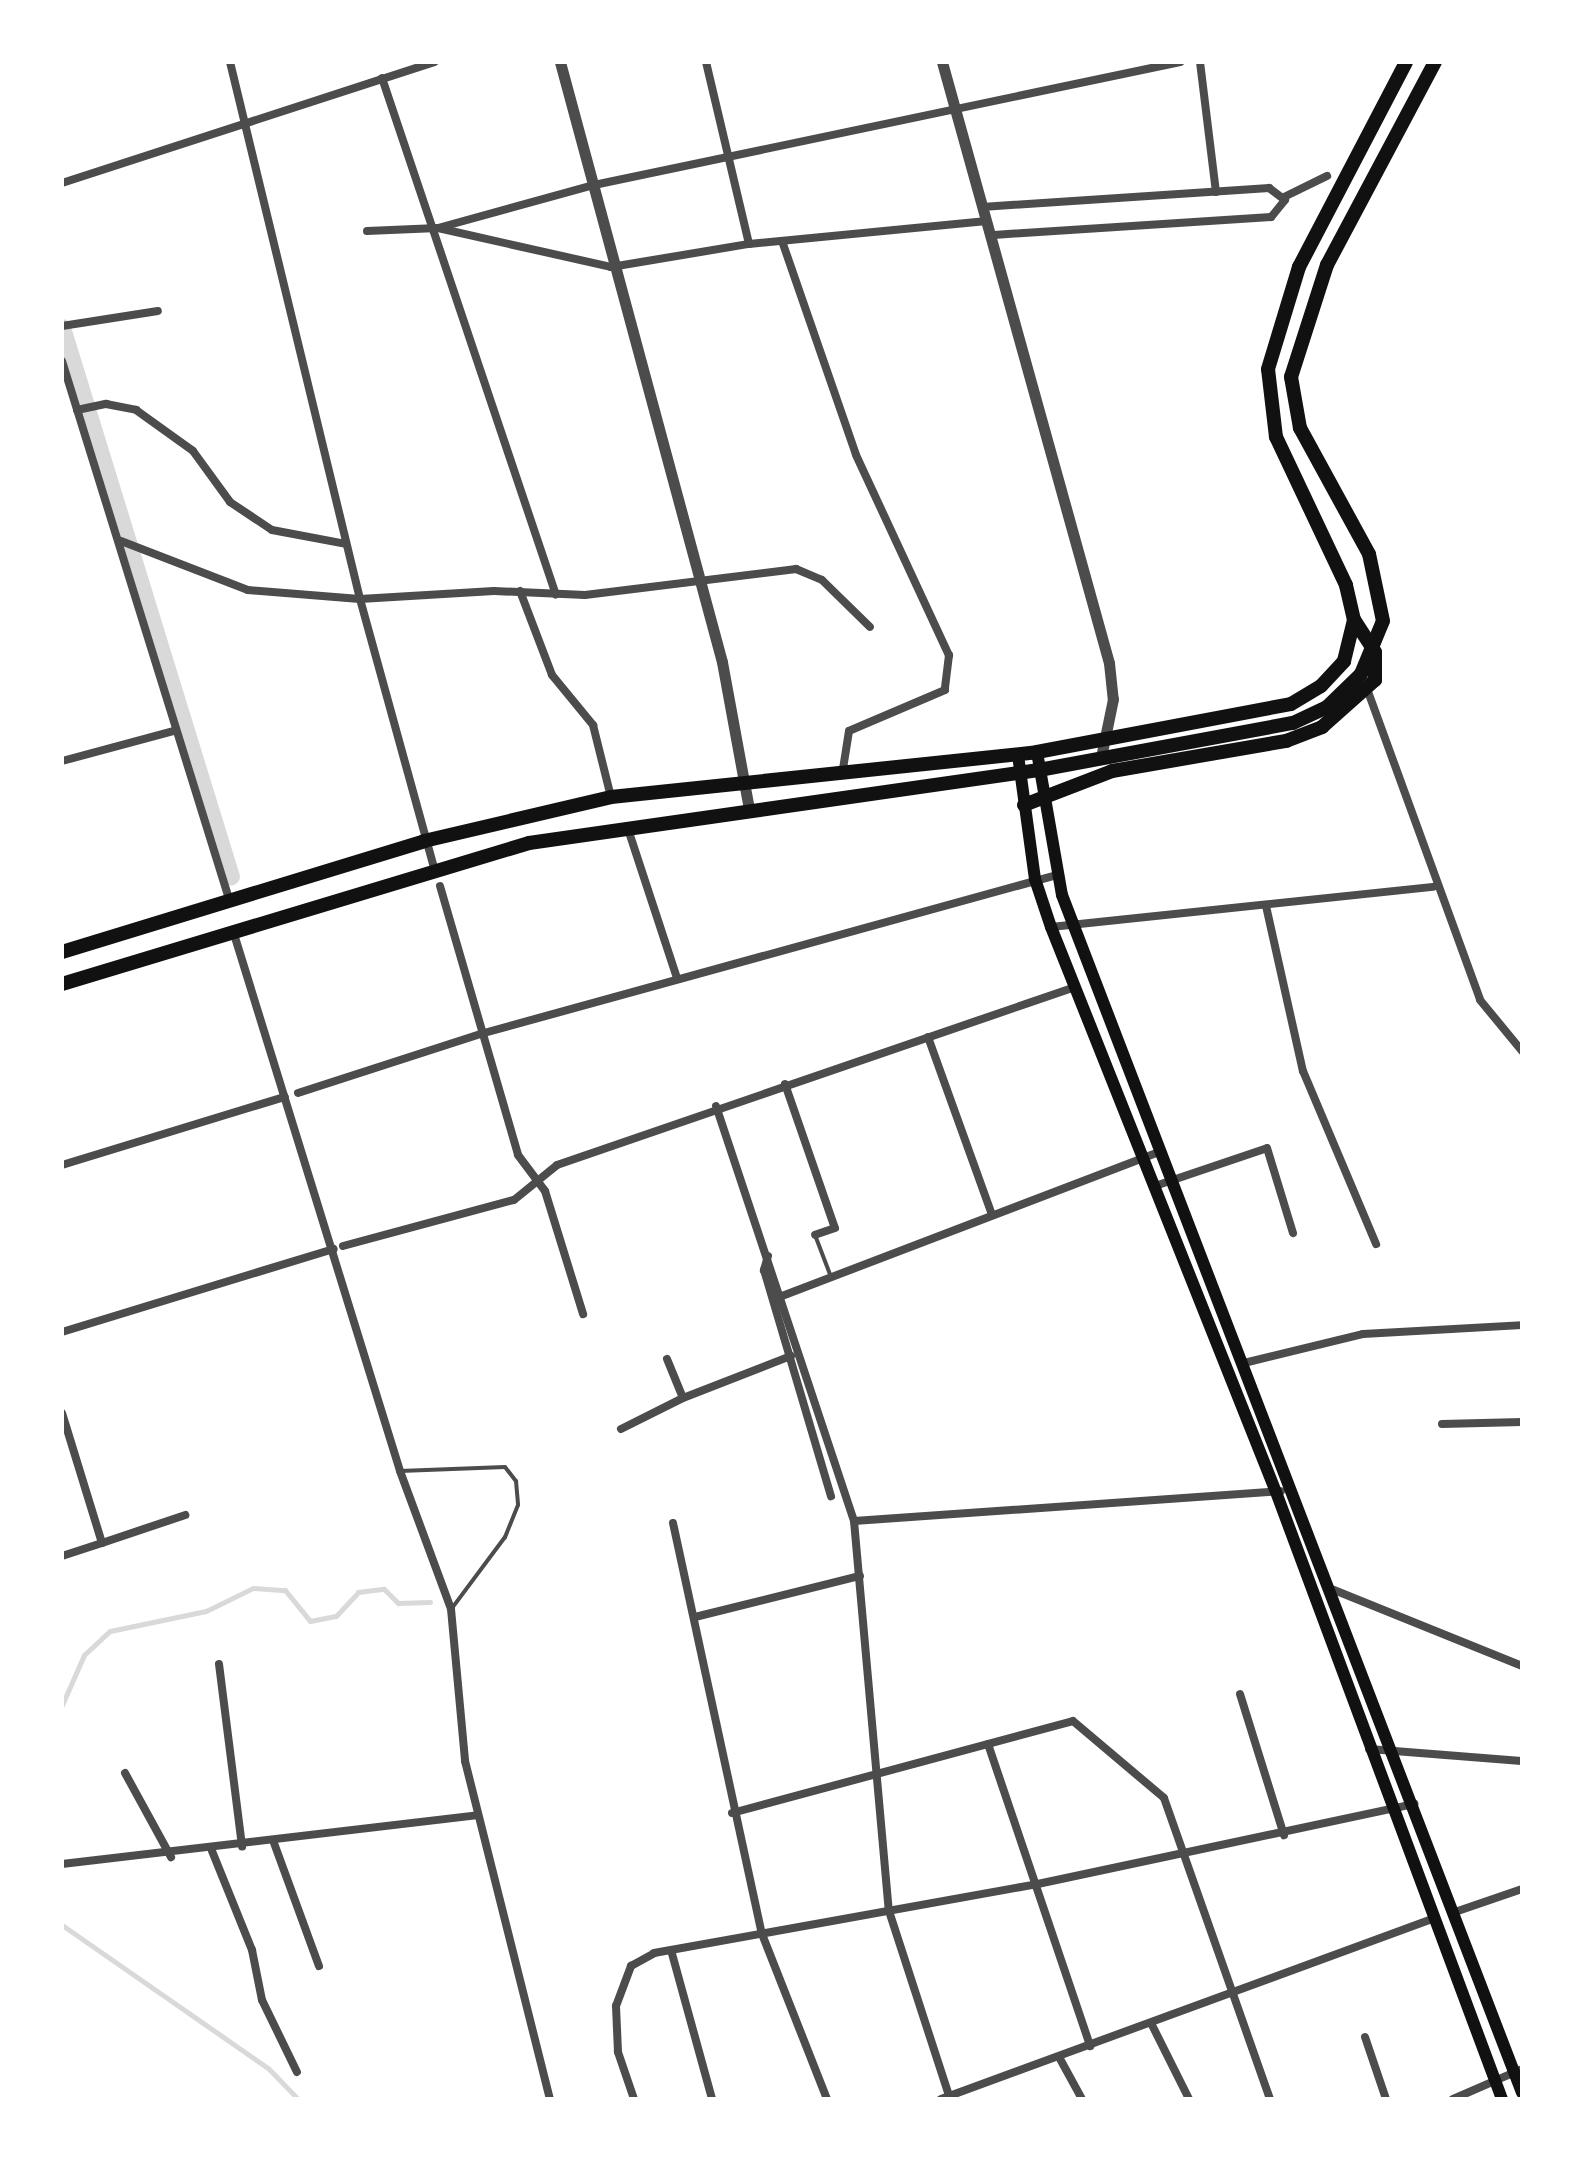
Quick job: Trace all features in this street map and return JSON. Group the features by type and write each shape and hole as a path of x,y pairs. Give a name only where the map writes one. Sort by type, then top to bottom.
{"main road":[{"path":"1375,652 1354,620 1346,585 1276,437 1268,369 1299,267 1406,62"},
{"path":"1024,805 1042,795 1112,771 1286,741 1322,727 1369,690 1383,621 1376,577 1300,428 1291,377 1327,265 1435,62"},
{"path":"62,952 424,841 611,797 843,767 1018,755 1291,704 1344,661 1354,620"},
{"path":"62,984 435,871 627,826 1039,770 1293,723 1327,707 1361,674 1375,652"},
{"path":"1037,752 1057,875 1073,923 1334,1590 1452,1913 1518,2071 1522,2093"},
{"path":"1018,755 1035,879 1051,927 1276,1492 1391,1810 1502,2099"}],"street":[{"path":"230,62 346,544 424,841 435,871"},
{"path":"62,183 246,120 435,62"},
{"path":"560,62 594,185 611,267 722,662 749,809"},
{"path":"706,62 731,156 749,244"},
{"path":"942,62 1109,663 1106,739 1101,757"},
{"path":"367,231 438,228 594,185 957,113 1180,62"},
{"path":"1200,62 1216,192"},
{"path":"382,78 438,228 556,595"},
{"path":"1284,197 1327,176"},
{"path":"982,207 1273,188 1284,197"},
{"path":"991,235 1271,217 1284,209 1284,197"},
{"path":"438,228 611,267 749,244 987,221"},
{"path":"782,241 856,455 949,655 945,690 849,731 843,767"},
{"path":"62,326 158,311"},
{"path":"62,361 121,541 174,731 230,902"},
{"path":"77,410 106,404 136,410 193,451 230,502 272,530 346,544"},
{"path":"121,541 248,590 360,599 520,591 556,595 796,569 822,580 870,627"},
{"path":"520,591 552,675 593,725 611,797"},
{"path":"1361,674 1369,690 1433,887 1480,1000 1520,1045"},
{"path":"62,761 174,731"},
{"path":"627,826 677,978"},
{"path":"298,1093 484,1033 1057,875"},
{"path":"440,886 518,1155 539,1178 583,1314"},
{"path":"1051,927 1433,887"},
{"path":"1266,906 1303,1071 1376,1244"},
{"path":"234,934 285,1097 338,1248 400,1471 451,1609 465,1761 550,2099"},
{"path":"62,1332 338,1248 514,1200 539,1178 716,1106 1075,987"},
{"path":"928,1037 991,1212"},
{"path":"785,1084 835,1228 815,1235"},
{"path":"62,1165 285,1097"},
{"path":"716,1106 782,1296 854,1521 889,1911 947,2098 1231,1998 1432,1919"},
{"path":"1155,1186 1267,1148 1293,1233"},
{"path":"782,1296 991,1212 1162,1151"},
{"path":"768,1256 764,1270 831,1496"},
{"path":"1244,1363 1363,1334 1522,1325"},
{"path":"621,1429 683,1398 791,1356"},
{"path":"667,1359 683,1398"},
{"path":"62,1413 102,1543"},
{"path":"1442,1424 1522,1422"},
{"path":"854,1521 1294,1490"},
{"path":"62,1556 185,1515"},
{"path":"673,1523 695,1617 732,1813 762,1934 827,2099"},
{"path":"695,1617 860,1576"},
{"path":"1334,1590 1522,1666"},
{"path":"219,1664 242,1847"},
{"path":"1240,1694 1284,1835"},
{"path":"732,1813 876,1771 1073,1721 1150,1781 1183,1856 1231,1998 1270,2099"},
{"path":"988,1744 1033,1885 1090,2046"},
{"path":"1369,1749 1394,1748 1522,1761"},
{"path":"125,1773 171,1857"},
{"path":"634,2099 615,2023 623,1977 640,1959 671,1950 1183,1856 1414,1804"},
{"path":"62,1864 171,1857 478,1815"},
{"path":"274,1843 319,1966"},
{"path":"212,1851 252,1950 262,2000 297,2072"},
{"path":"1452,1913 1522,1889"},
{"path":"671,1950 685,2021 712,2099"},
{"path":"1152,2025 1189,2099"},
{"path":"1365,2037 1386,2099"},
{"path":"1059,2057 1082,2099"},
{"path":"1453,2099 1518,2071"}],"lane":[{"path":"815,1235 831,1277"},
{"path":"400,1471 505,1467 516,1481 518,1505 505,1537 451,1609"}],"waterway":[{"path":"62,328 231,877"},
{"path":"62,1705 84,1655 110,1631 206,1611 253,1588 285,1590 310,1621 336,1616 358,1592 384,1589 398,1603 430,1602"},
{"path":"62,1925 268,2068 298,2099"}]}
